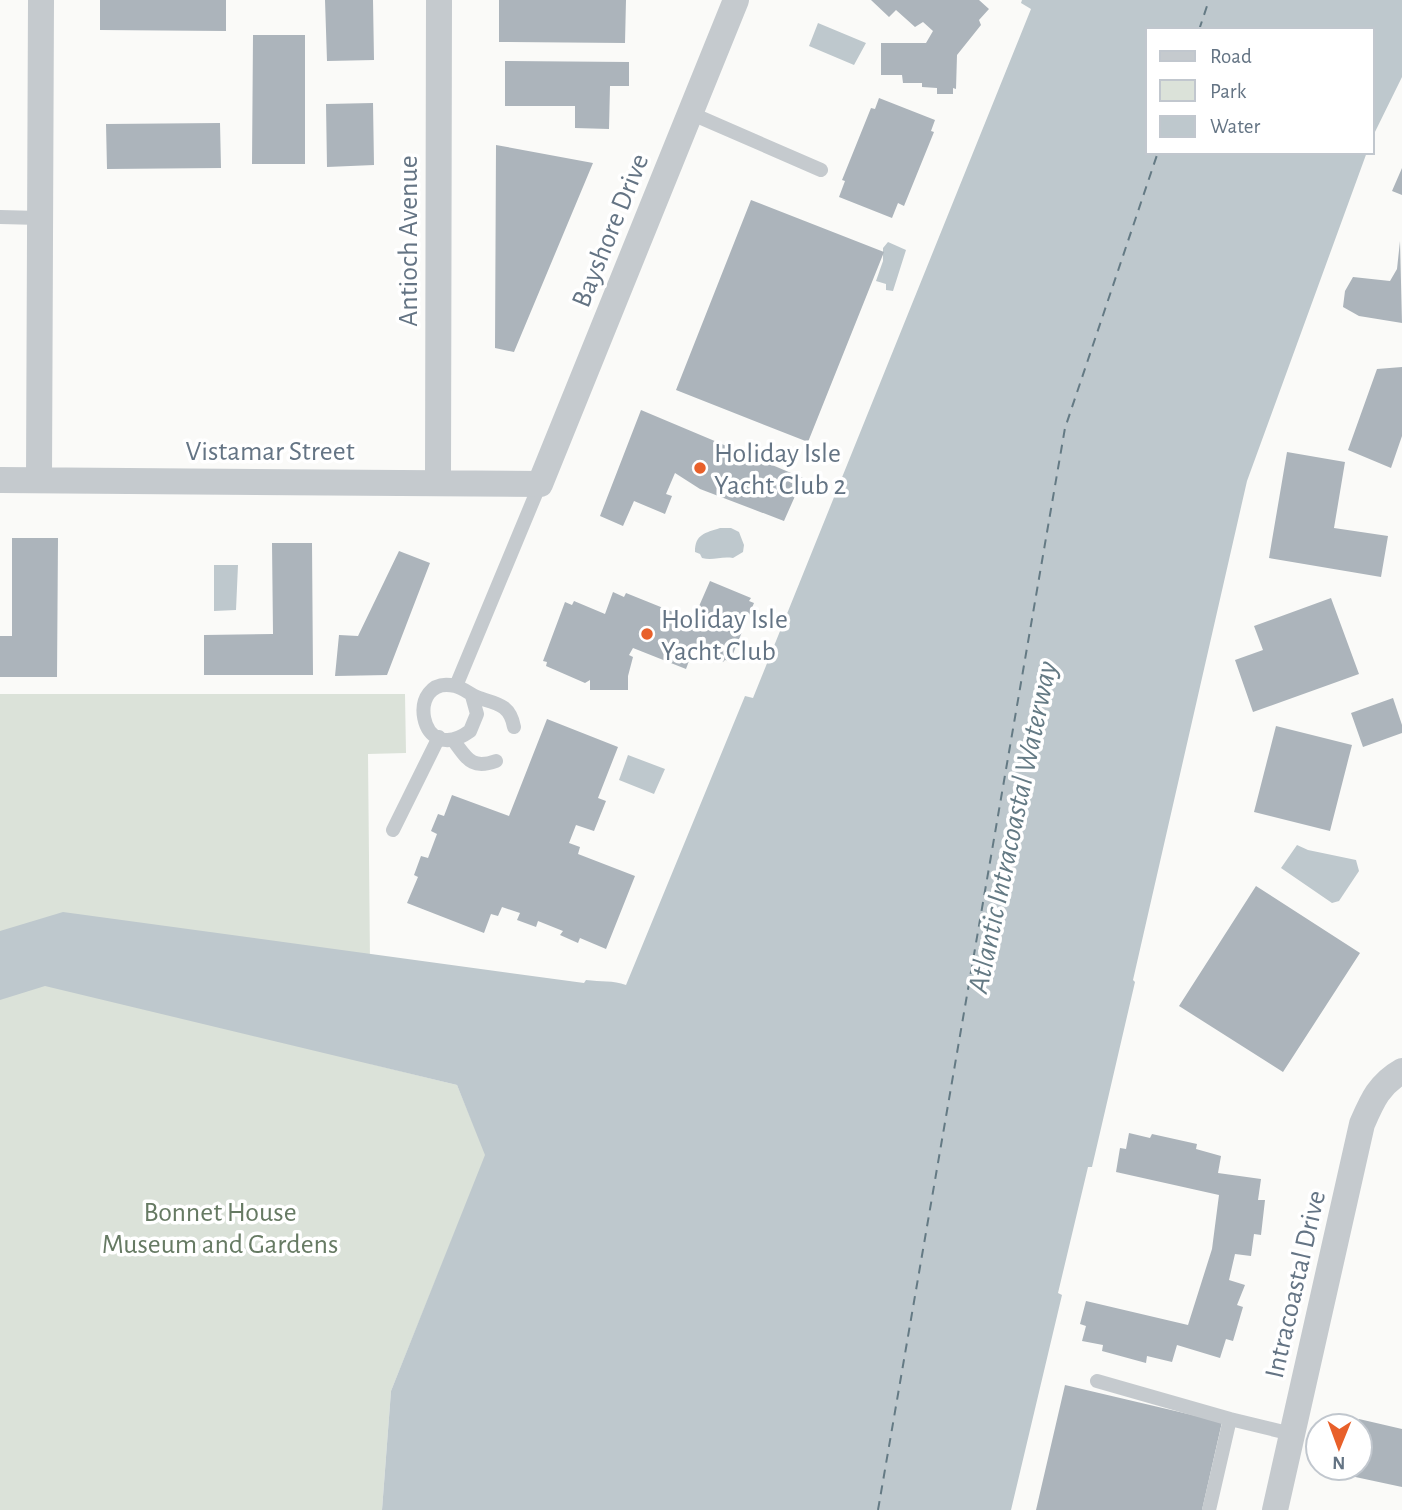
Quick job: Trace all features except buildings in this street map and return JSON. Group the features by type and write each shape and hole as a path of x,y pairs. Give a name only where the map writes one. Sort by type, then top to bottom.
{"street":[{"path":"39,480 41,0"},
{"name":"Antioch Avenue","path":"438,483 439,0"},
{"name":"Bayshore Drive","path":"540,484 736,0"},
{"name":"Vistamar Street","path":"0,480 540,484"},
{"name":"Intracoastal Drive","path":"1275,1510 1362,1124 1377,1090 1396,1075"}],"lane":[{"path":"690,113 821,170"},
{"path":"0,218 40,218"},
{"path":"456,685 540,484"},
{"path":"496,761 483,766 470,762 446,739 429,731 424,724 423,707 431,692 446,685 456,685 472,696 502,705 512,715 514,727"},
{"path":"393,830 446,739 470,732 475,723 476,705 472,696"},
{"path":"1097,1381 1292,1434"},
{"path":"1209,1510 1230,1419"}],"green space":[{"name":"Bonnet House Museum and Gardens","path":"0,694 405,694 406,753 368,754 371,1064 457,1085 486,1155 391,1391 382,1510 0,1510"}],"water":[{"name":"Atlantic Intracoastal Waterway","path":"1022,0 1402,0 1402,77 1374,134 1374,28 1146,28 1146,154 1366,154 1247,481 1133,980 1135,982 1092,1167 1088,1167 1058,1293 1062,1295 1011,1510 382,1510 391,1391 485,1155 457,1085 45,986 0,1000 0,931 63,912 584,983 586,980 626,985 745,696 753,698 1031,9 1021,3"},
{"path":"818,23 866,43 854,65 809,46"},
{"path":"888,242 906,250 893,291 886,290 886,284 876,281 883,261 883,248"},
{"path":"720,528 731,528 739,532 744,545 743,552 733,558 702,558 695,552 697,541 702,535"},
{"path":"214,565 238,565 236,610 214,611"},
{"path":"628,755 665,769 654,794 619,780"},
{"path":"1297,845 1308,850 1356,860 1359,871 1339,901 1332,903 1281,868"}],"ferry route":[{"path":"1200,28 1209,0"},
{"path":"878,1510 1065,428 1157,154"}],"place":[{"name":"Holiday Isle Yacht Club 2","path":"700,468"},
{"name":"Holiday Isle Yacht Club","path":"647,634"}]}
